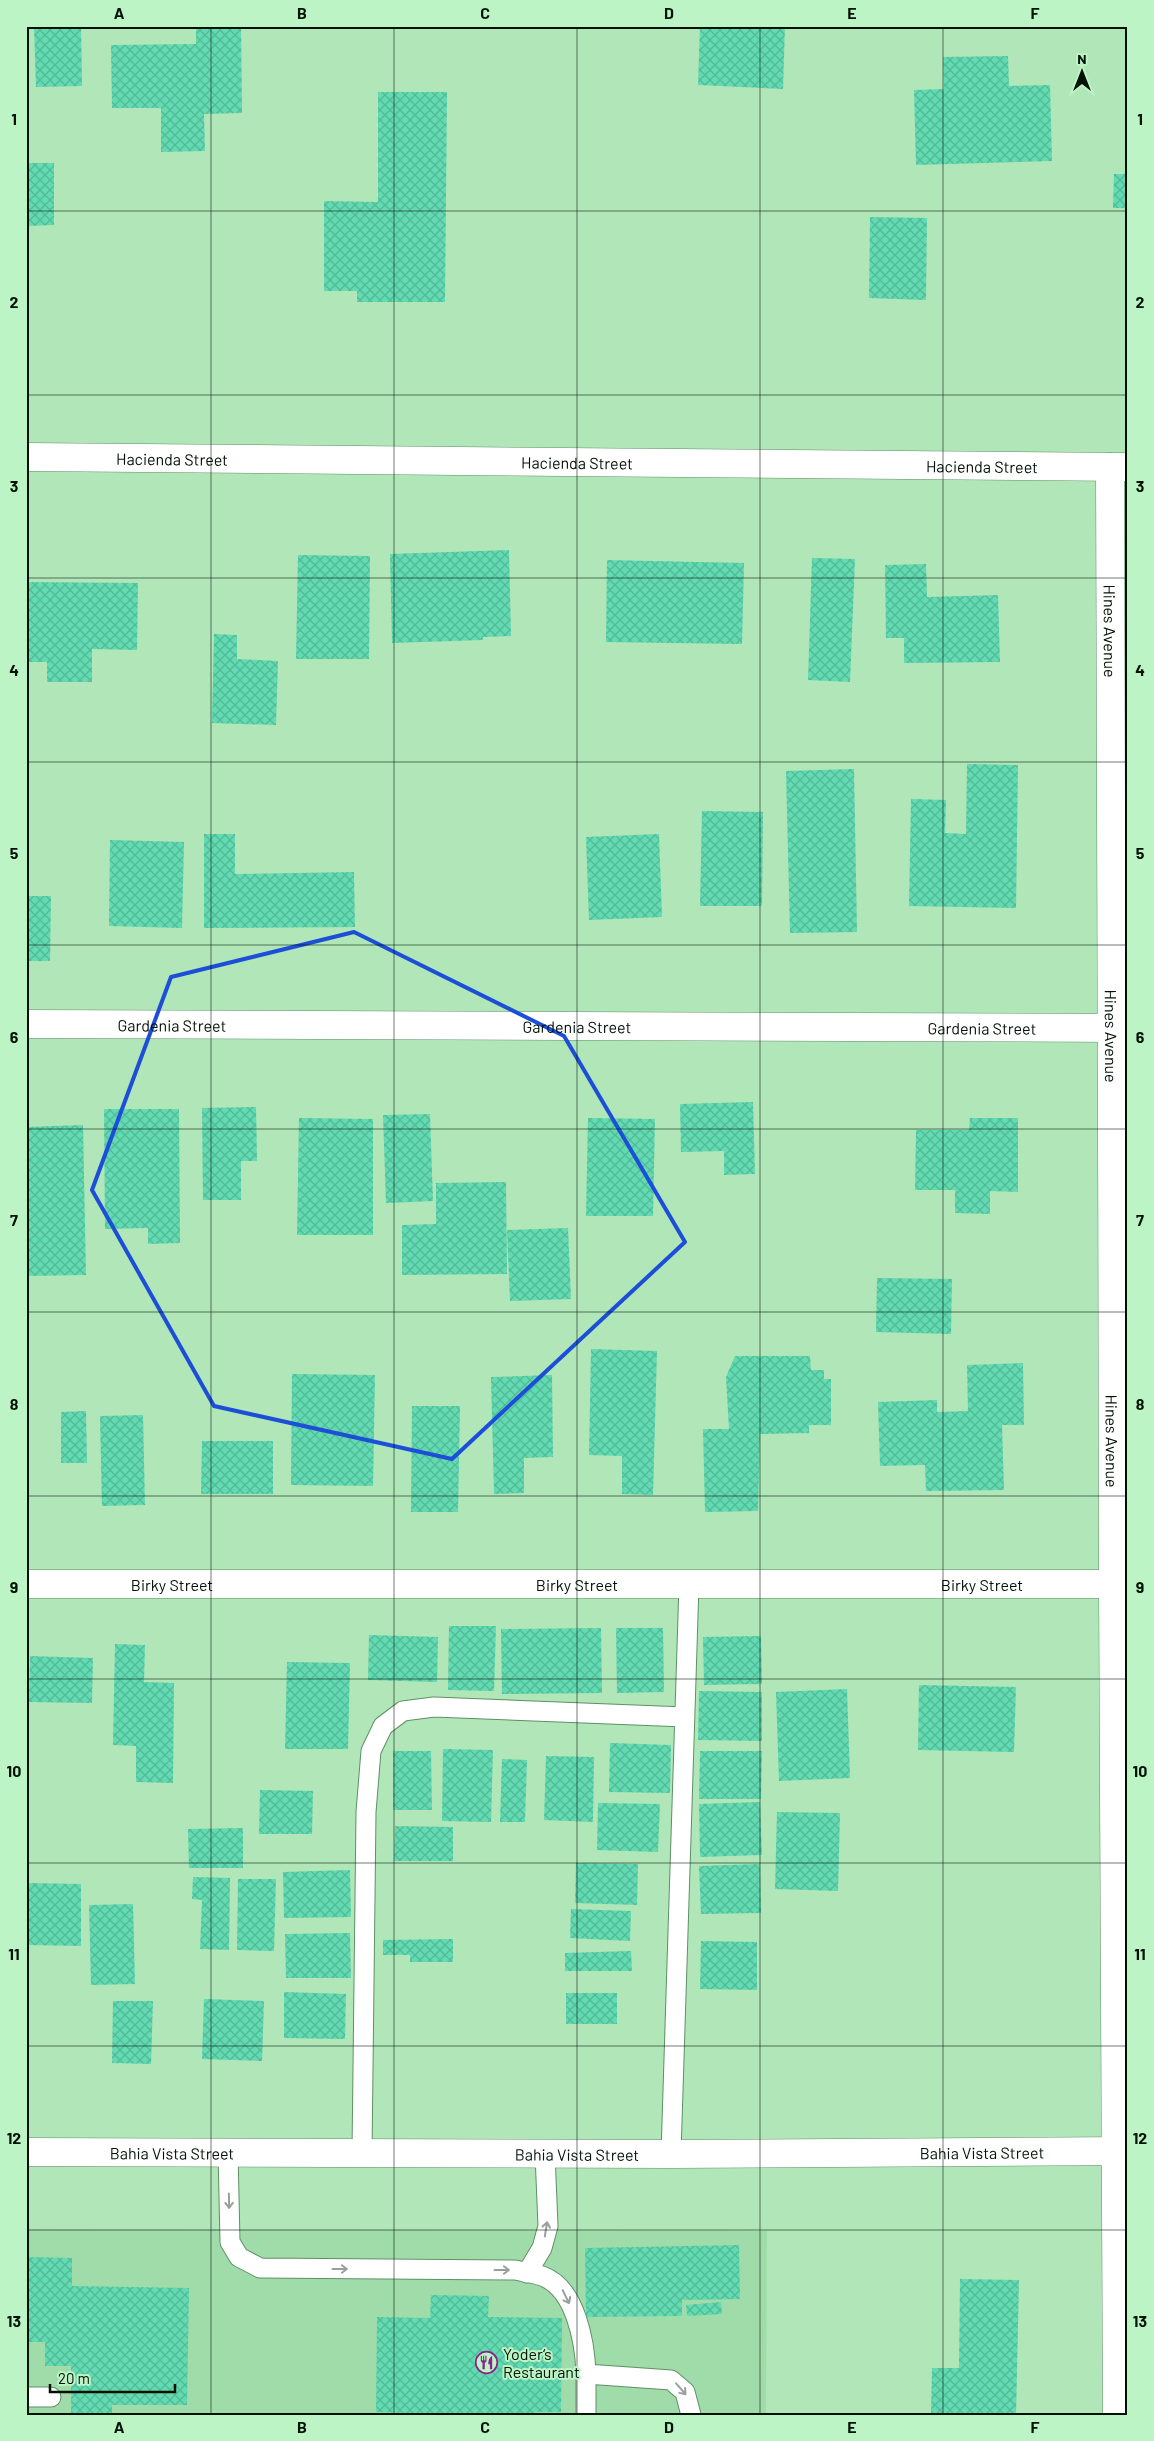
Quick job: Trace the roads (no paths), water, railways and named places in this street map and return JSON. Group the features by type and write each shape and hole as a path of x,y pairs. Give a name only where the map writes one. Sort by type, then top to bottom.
{"street":[{"name":"Hacienda Street","path":"26,457 1119,467"},
{"name":"Hines Avenue","path":"1117,2415 1123,2152 1120,1584 1119,467"},
{"name":"Gardenia Street","path":"26,1024 1120,1028"},
{"name":"Birky Street","path":"26,1584 1120,1584"},
{"name":"Bahia Vista Street","path":"26,2152 671,2154 1123,2152"}],"lane":[{"path":"671,2154 690,1584"},
{"path":"362,2153 366,1812 371,1752 383,1726 403,1711 434,1707 685,1717"},
{"path":"228,2152 230,2242 239,2257 260,2268 516,2270 544,2276 562,2288 579,2324 585,2353 586,2415"},
{"path":"527,2272 542,2248 548,2226 545,2154"},
{"path":"586,2374 672,2380 685,2392 691,2415"},
{"path":"26,2397 51,2397"}],"place":[{"name":"Yoder‘s Restaurant","path":"487,2362"}]}
